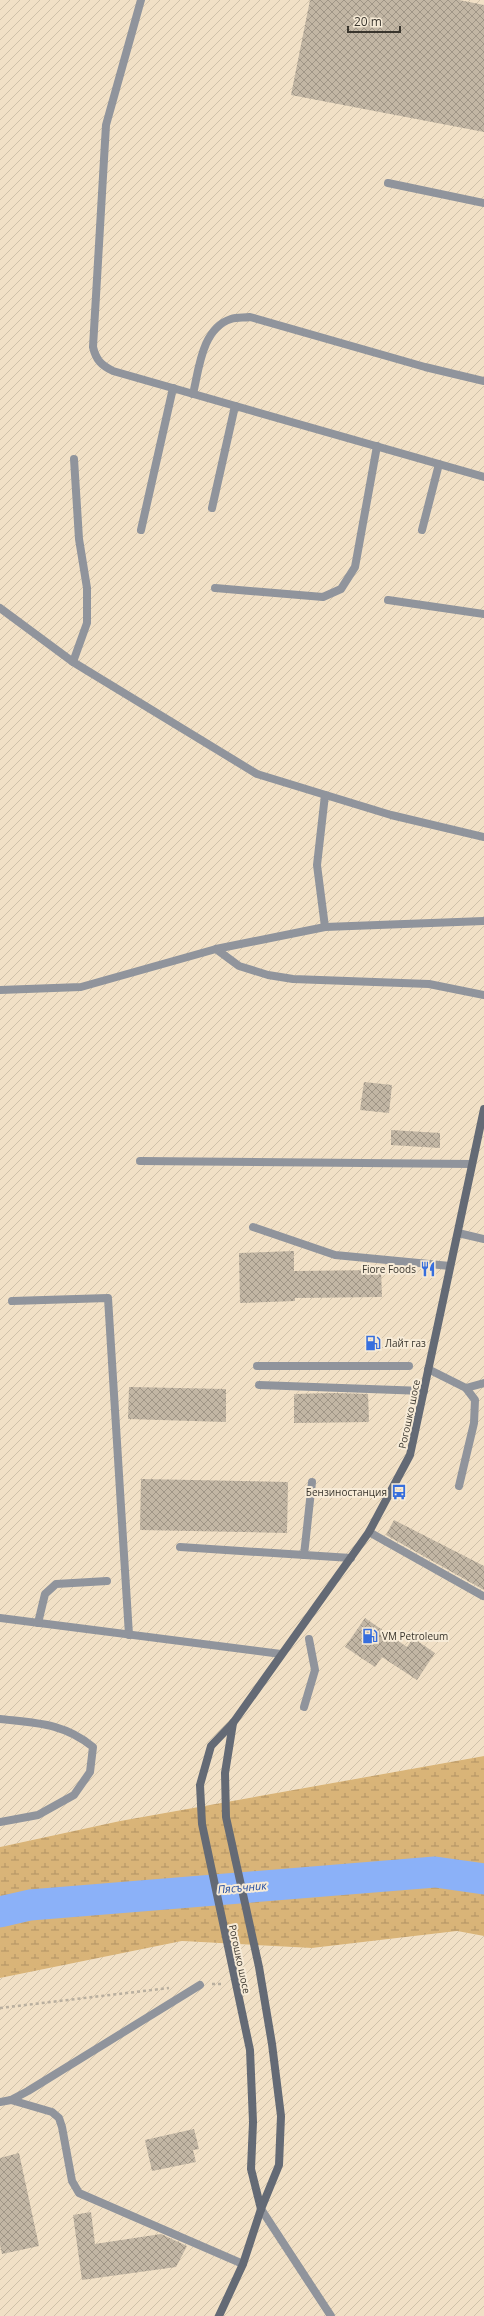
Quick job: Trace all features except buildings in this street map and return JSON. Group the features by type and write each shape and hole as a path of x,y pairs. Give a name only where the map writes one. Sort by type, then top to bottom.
{"main road":[{"name":"Рогошко шосе","path":"261,2209 251,2169 253,2122 250,2050 232,1972 202,1824 200,1785 211,1746 233,1723 369,1532 410,1454 484,1110"},
{"name":"Рогошко шосе","path":"219,2316 243,2264 261,2209 279,2165 281,2116 272,2044 259,1967 226,1817 226,1773 233,1723"}],"street":[{"path":"141,0 106,125 93,347 96,357 102,366 113,371 484,477"},
{"path":"388,183 484,203"},
{"path":"193,394 204,349 216,329 231,319 250,318 425,367 484,380"},
{"path":"141,530 172,388"},
{"path":"212,508 235,406"},
{"path":"215,588 323,597 341,589 355,567 377,446"},
{"path":"73,662 87,623 87,588 79,539 74,459"},
{"path":"422,530 439,464"},
{"path":"388,600 484,614"},
{"path":"0,608 73,662 257,774 391,815 484,837"},
{"path":"325,795 317,865 325,927"},
{"path":"0,990 81,987 216,949 325,927 484,921"},
{"path":"216,949 239,966 268,975 293,979 429,984 484,995"},
{"path":"140,1161 472,1164"},
{"path":"253,1227 335,1255 450,1266"},
{"path":"458,1233 484,1239"},
{"path":"12,1301 108,1298 129,1635"},
{"path":"257,1366 408,1366"},
{"path":"428,1369 466,1388 475,1400 474,1423 460,1486"},
{"path":"466,1388 484,1383"},
{"path":"259,1386 424,1390"},
{"path":"304,1555 312,1482"},
{"path":"369,1532 484,1596"},
{"path":"180,1547 351,1558"},
{"path":"38,1623 45,1594 56,1584 106,1581"},
{"path":"0,1618 281,1654"},
{"path":"304,1707 315,1670 315,1659 309,1639"},
{"path":"0,1718 53,1725 79,1735 93,1747 90,1772 74,1795 38,1815 0,1822"},
{"path":"0,2102 11,2100 28,2092 200,1985"},
{"path":"11,2100 52,2112 58,2118 62,2126 72,2181 79,2193 243,2264"},
{"path":"261,2209 331,2316"}],"path":[{"path":"200,1985 235,1984"},
{"path":"0,2008 177,1987"}],"shaded area":[{"path":"0,0 484,0 484,1756 120,1821 0,1847"},
{"path":"457,1931 484,1936 484,2316 0,2316 0,1978 182,1941 312,1948"}],"green space":[{"path":"484,1756 484,1936 457,1931 312,1948 182,1941 0,1978 0,1847 120,1821"}],"waterway":[{"name":"Пясъчник","path":"0,1912 30,1905 435,1872 484,1879"}],"place":[{"name":"Fiore Foods","path":"428,1269"},
{"name":"Лайт газ","path":"373,1343"},
{"name":"Бензиностанция","path":"399,1492"},
{"name":"VM Petroleum","path":"370,1636"}]}
